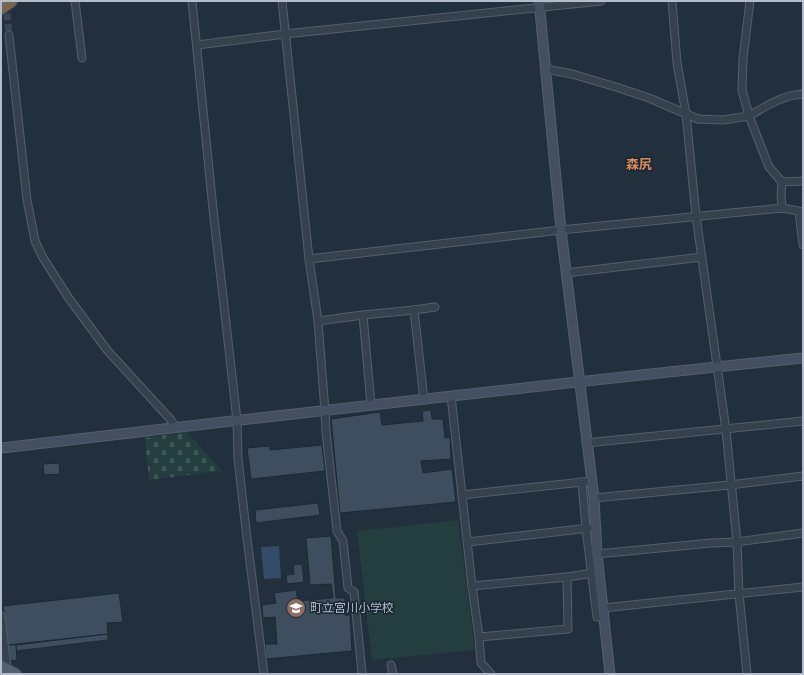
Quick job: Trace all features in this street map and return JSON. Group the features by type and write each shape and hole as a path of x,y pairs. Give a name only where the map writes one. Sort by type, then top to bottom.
{"highway":[{"path":"1,8 11,1"}],"street":[{"path":"75,1 82,58"},
{"path":"192,1 213,209 237,420 238,459 264,674"},
{"path":"282,1 309,259 318,321 326,432 337,531 343,541 348,588 354,592 362,674 353,674"},
{"path":"197,45 539,4 601,1"},
{"path":"672,1 677,63 686,114 696,216 726,430 730,485 737,542 739,594 747,674"},
{"path":"750,1 743,58 742,90 769,166 782,182 782,208"},
{"path":"539,4 561,230 586,443 594,498 591,528 595,573 604,612 610,674"},
{"path":"10,35 27,200 35,241 42,256 68,297 108,350 171,420 175,428"},
{"path":"546,69 572,74 616,86 698,119 723,120 750,116 772,102 795,94 803,94"},
{"path":"782,182 803,181"},
{"path":"309,259 561,230 782,208 799,211 803,245"},
{"path":"566,273 702,257"},
{"path":"318,321 435,307"},
{"path":"414,310 424,400"},
{"path":"363,315 371,405"},
{"path":"1,448 237,420 803,358"},
{"path":"451,396 481,663 491,674"},
{"path":"586,443 803,421"},
{"path":"594,498 730,485 803,476"},
{"path":"462,495 592,481"},
{"path":"582,482 597,554 595,573"},
{"path":"468,542 591,528"},
{"path":"597,554 711,543 737,542 803,532"},
{"path":"472,586 595,573"},
{"path":"479,637 568,629 567,577"},
{"path":"604,612 803,587"},
{"path":"1,616 8,670"},
{"path":"391,665 393,674"}],"green space":[{"path":"187,432 222,471 149,480 145,438"},
{"path":"458,520 475,650 372,660 357,531"}],"water":[{"path":"279,546 281,578 264,579 261,547"}],"building":[{"path":"431,410 432,419 443,419 445,438 450,437 451,459 421,461 423,473 452,469 456,502 340,513 331,419 380,412 382,425 423,421 422,411"},
{"path":"322,445 325,471 251,479 247,448 269,446 270,450"},
{"path":"59,463 60,474 44,475 43,464"},
{"path":"318,503 320,515 256,523 255,510"},
{"path":"331,536 336,598 345,598 345,615 350,615 352,651 266,659 265,644 277,644 275,617 263,618 262,605 276,603 274,593 296,590 298,601 333,598 331,584 310,585 306,538"},
{"path":"302,564 304,582 287,584 286,575 294,574 293,565"},
{"path":"119,593 123,622 107,623 108,634 8,645 3,606"},
{"path":"108,634 108,640 16,651 16,645"},
{"path":"8,645 16,645 17,660 10,661"}],"tunnel":[{"path":"6,3 9,35"}],"place":[{"name":"町立宮川小学校","path":"296,608"}],"district":[{"name":"森尻","path":"639,164"}]}
